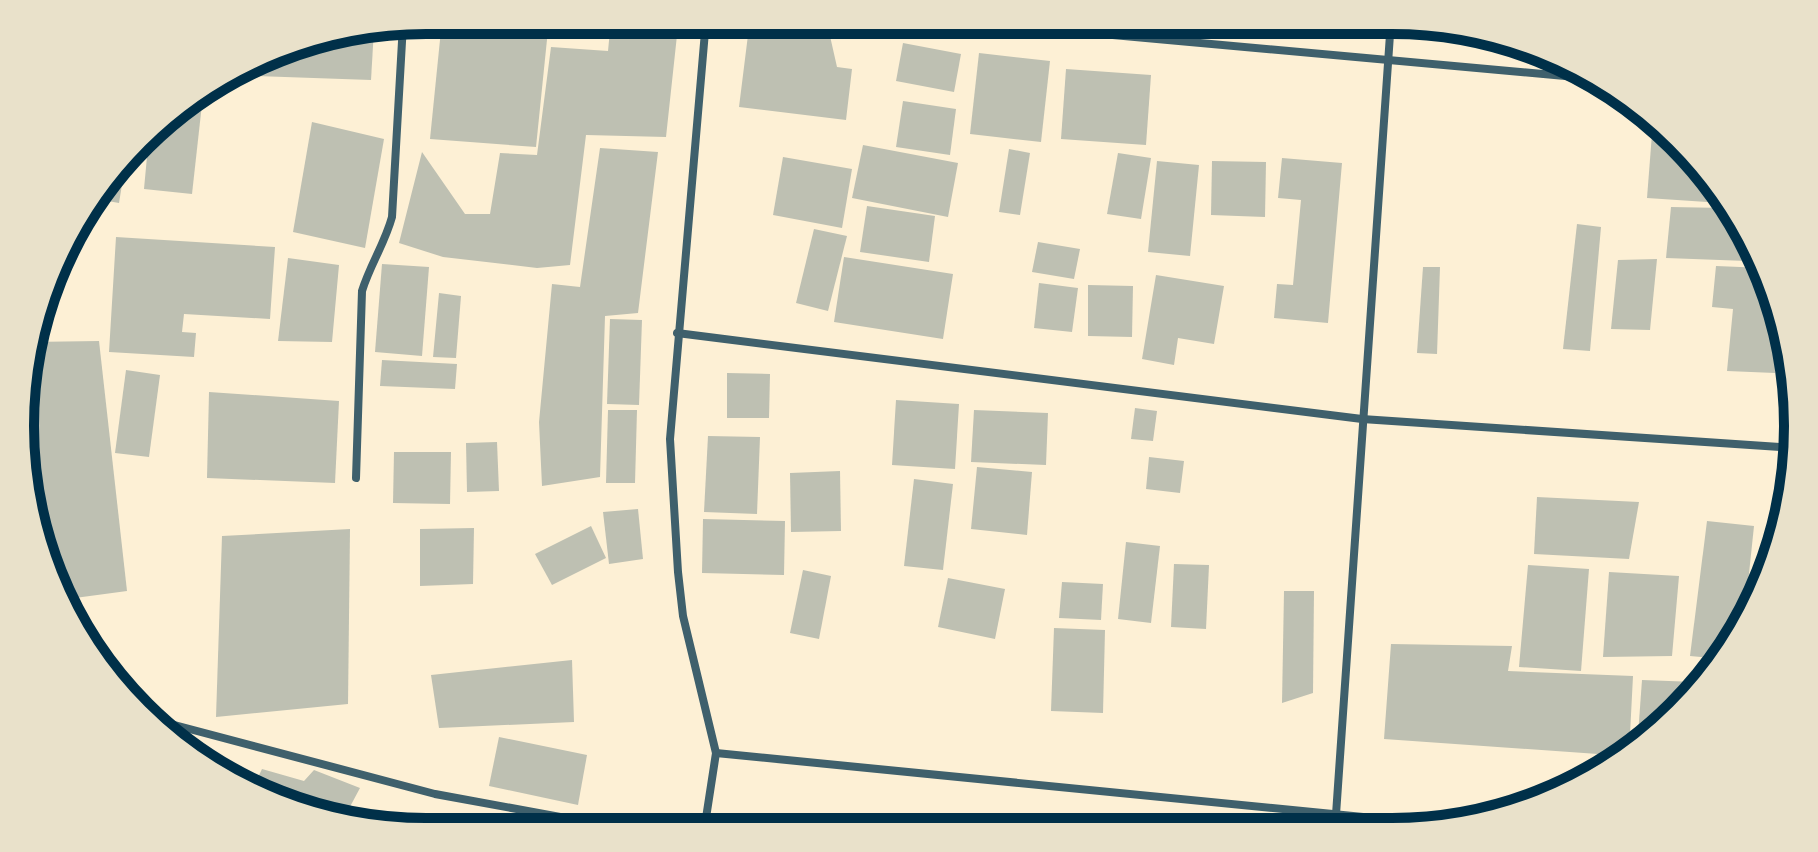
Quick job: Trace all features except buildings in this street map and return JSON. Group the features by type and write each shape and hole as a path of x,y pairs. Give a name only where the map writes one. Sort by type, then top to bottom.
{"street":[{"path":"705,34 670,439 683,616 716,753 706,818"},
{"path":"1095,34 1570,77"},
{"path":"1335,818 1390,34"},
{"path":"356,478 362,291 392,217 402,35"},
{"path":"677,333 1362,419 1783,447"},
{"path":"172,724 435,794 565,818"},
{"path":"716,753 1375,818"}]}
